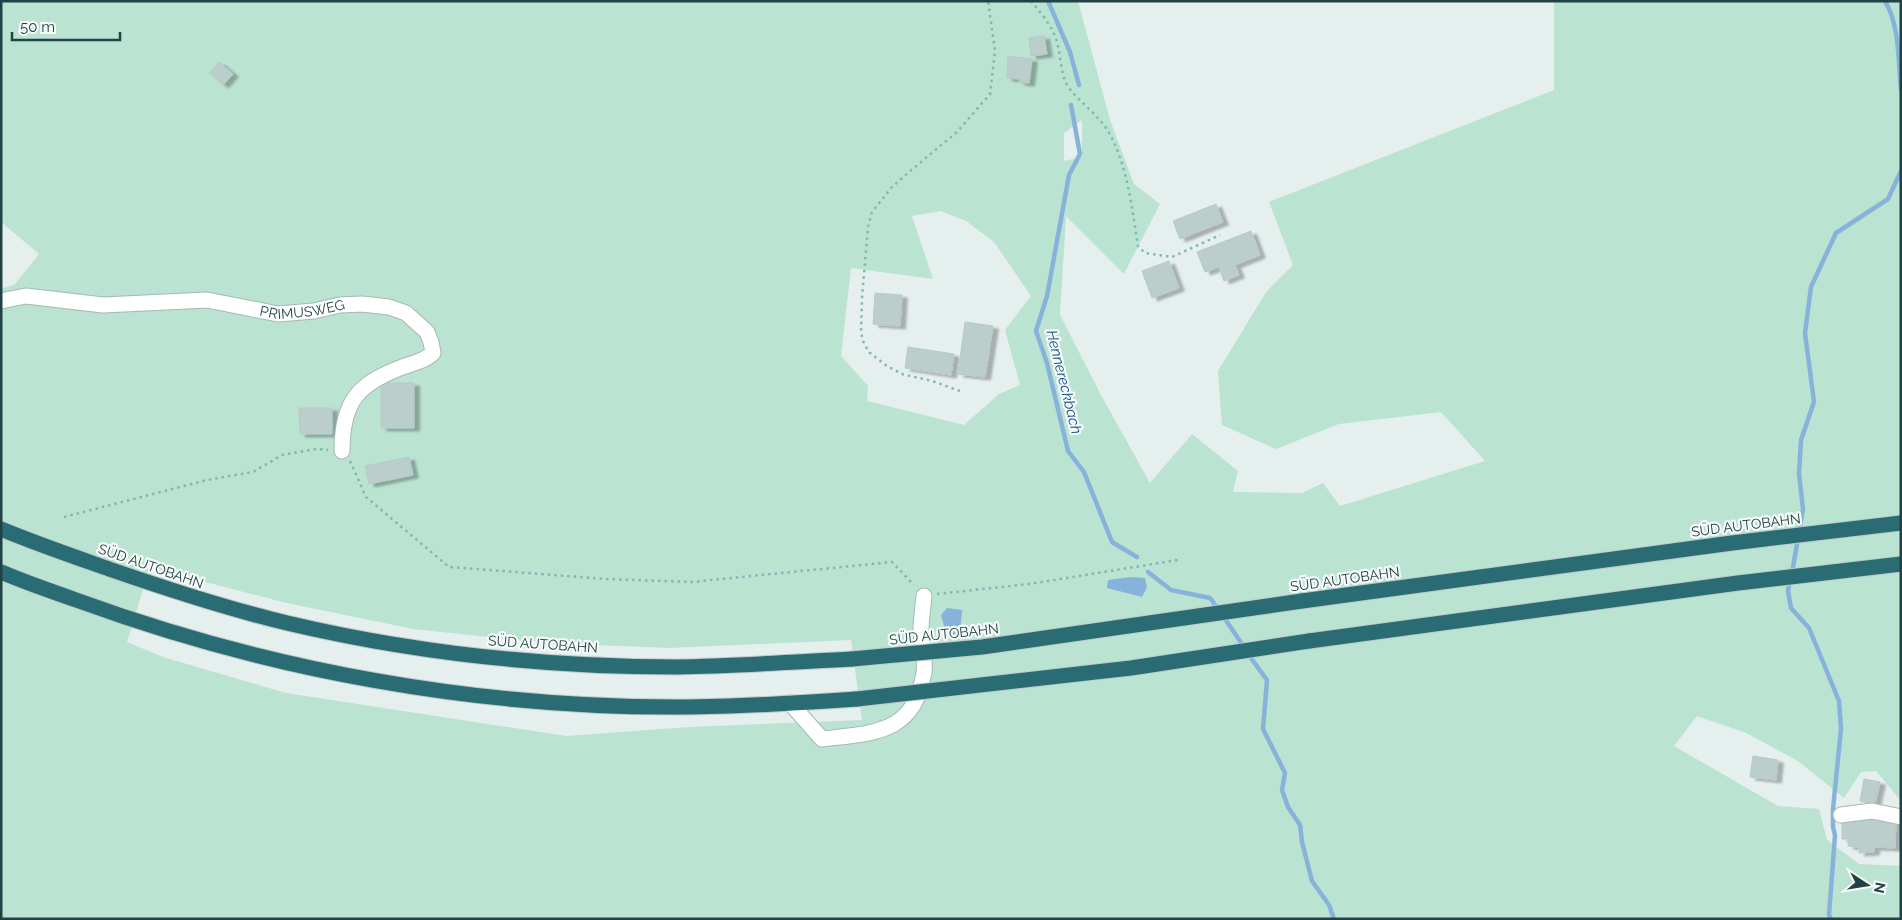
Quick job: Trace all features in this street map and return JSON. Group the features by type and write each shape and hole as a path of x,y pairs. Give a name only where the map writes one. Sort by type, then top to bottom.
{"highway":[{"name":"SÜD AUTOBAHN","path":"1,529 34,543 144,581 212,603 288,623 382,642 477,655 577,664 677,666 852,659 982,647 1302,601 1732,543 1901,523"},
{"path":"1,572 112,613 179,635 275,660 376,682 480,696 580,704 681,707 857,699 1131,668 1309,641 1738,583 1901,564"}],"lane":[{"name":"PRIMUSWEG","path":"1,301 26,296 103,305 207,300 278,314 314,311 340,305 362,304 389,306 406,313 427,332 433,352 419,361 374,380 359,391 350,404 344,422 342,451"},
{"path":"790,703 822,739 890,728 902,721 917,700 925,670 921,630 924,596"},
{"path":"1842,816 1872,811 1901,817"}],"path":[{"path":"960,391 932,381 902,374 887,366 870,353 864,344 861,334 862,298 868,227 872,212 892,187 957,132 990,94 995,51 988,1"},
{"path":"1031,1 1049,25 1057,41 1067,85 1104,126 1112,138 1128,182 1138,246 1145,253 1172,257 1220,235"},
{"path":"64,517 207,480 253,472 282,456 316,449 342,451 350,460 366,497 449,567 691,582 892,562 924,596 1029,584 1178,560"}],"green space":[{"path":"1,1 1078,1 1110,120 1134,184 1160,204 1124,274 1066,216 1060,315 1102,397 1150,483 1192,434 1238,471 1233,492 1302,493 1323,483 1340,506 1485,461 1441,412 1339,424 1276,449 1222,425 1218,371 1266,292 1293,265 1269,202 1554,90 1554,1 1901,1 1901,801 1876,771 1861,772 1844,798 1798,761 1746,733 1697,716 1674,746 1778,806 1819,809 1827,840 1859,864 1901,866 1901,919 1,919 1,289 15,284 39,254 1,222","holes":["1082,120 1082,157 1064,161 1064,133","941,211 966,221 994,242 1031,296 1005,330 1020,385 999,394 964,425 867,401 868,386 841,356 851,268 933,279 912,216","150,566 282,602 413,629 547,643 669,648 851,640 862,720 689,727 566,736 286,693 163,657 127,642"]}],"water":[{"path":"1130,577 1145,578 1147,587 1142,597 1107,588 1108,580"},
{"path":"947,608 962,610 960,636 947,636 941,615"}],"building":[{"path":"1044,36 1047,54 1031,56 1029,38"},
{"path":"1008,56 1032,59 1029,83 1019,82 1020,79 1007,78"},
{"path":"219,62 233,74 223,85 209,73"},
{"path":"1216,204 1223,222 1180,239 1173,221"},
{"path":"1251,231 1260,255 1235,265 1239,275 1224,281 1219,267 1205,272 1197,252"},
{"path":"1169,261 1179,288 1152,298 1142,271"},
{"path":"875,293 902,295 900,326 873,324"},
{"path":"965,322 993,326 985,377 958,374"},
{"path":"908,347 954,354 951,375 905,368"},
{"path":"381,383 414,383 414,428 381,428"},
{"path":"299,408 332,408 332,434 300,434"},
{"path":"409,457 413,475 369,484 365,466"},
{"path":"1753,756 1778,760 1776,780 1750,777"},
{"path":"1864,779 1880,782 1875,804 1860,801"},
{"path":"1849,817 1896,818 1895,848 1874,847 1874,852 1859,853 1859,847 1848,846 1849,839 1842,839 1842,820"}],"waterway":[{"name":"Hennereckbach","path":"1048,1 1070,52 1079,85"},
{"path":"1885,1 1896,32 1901,89"},
{"name":"Hennereckbach","path":"1071,105 1080,154 1069,175 1047,296 1036,331 1047,363 1068,451 1084,472 1112,542 1137,557"},
{"path":"1792,573 1803,509 1799,474 1801,440 1814,402 1805,333 1811,287 1836,233 1888,199 1901,171"},
{"name":"Hennereckbach","path":"1148,572 1171,590 1210,598 1219,610"},
{"path":"1790,580 1788,591 1791,608 1809,628 1839,701 1841,729 1833,809 1835,835 1829,915 1831,919"},
{"name":"Hennereckbach","path":"1223,616 1244,647"},
{"name":"Hennereckbach","path":"1248,654 1267,680 1263,729 1285,773 1282,790 1288,807 1300,825 1302,842 1312,881 1329,905 1334,919"}]}
